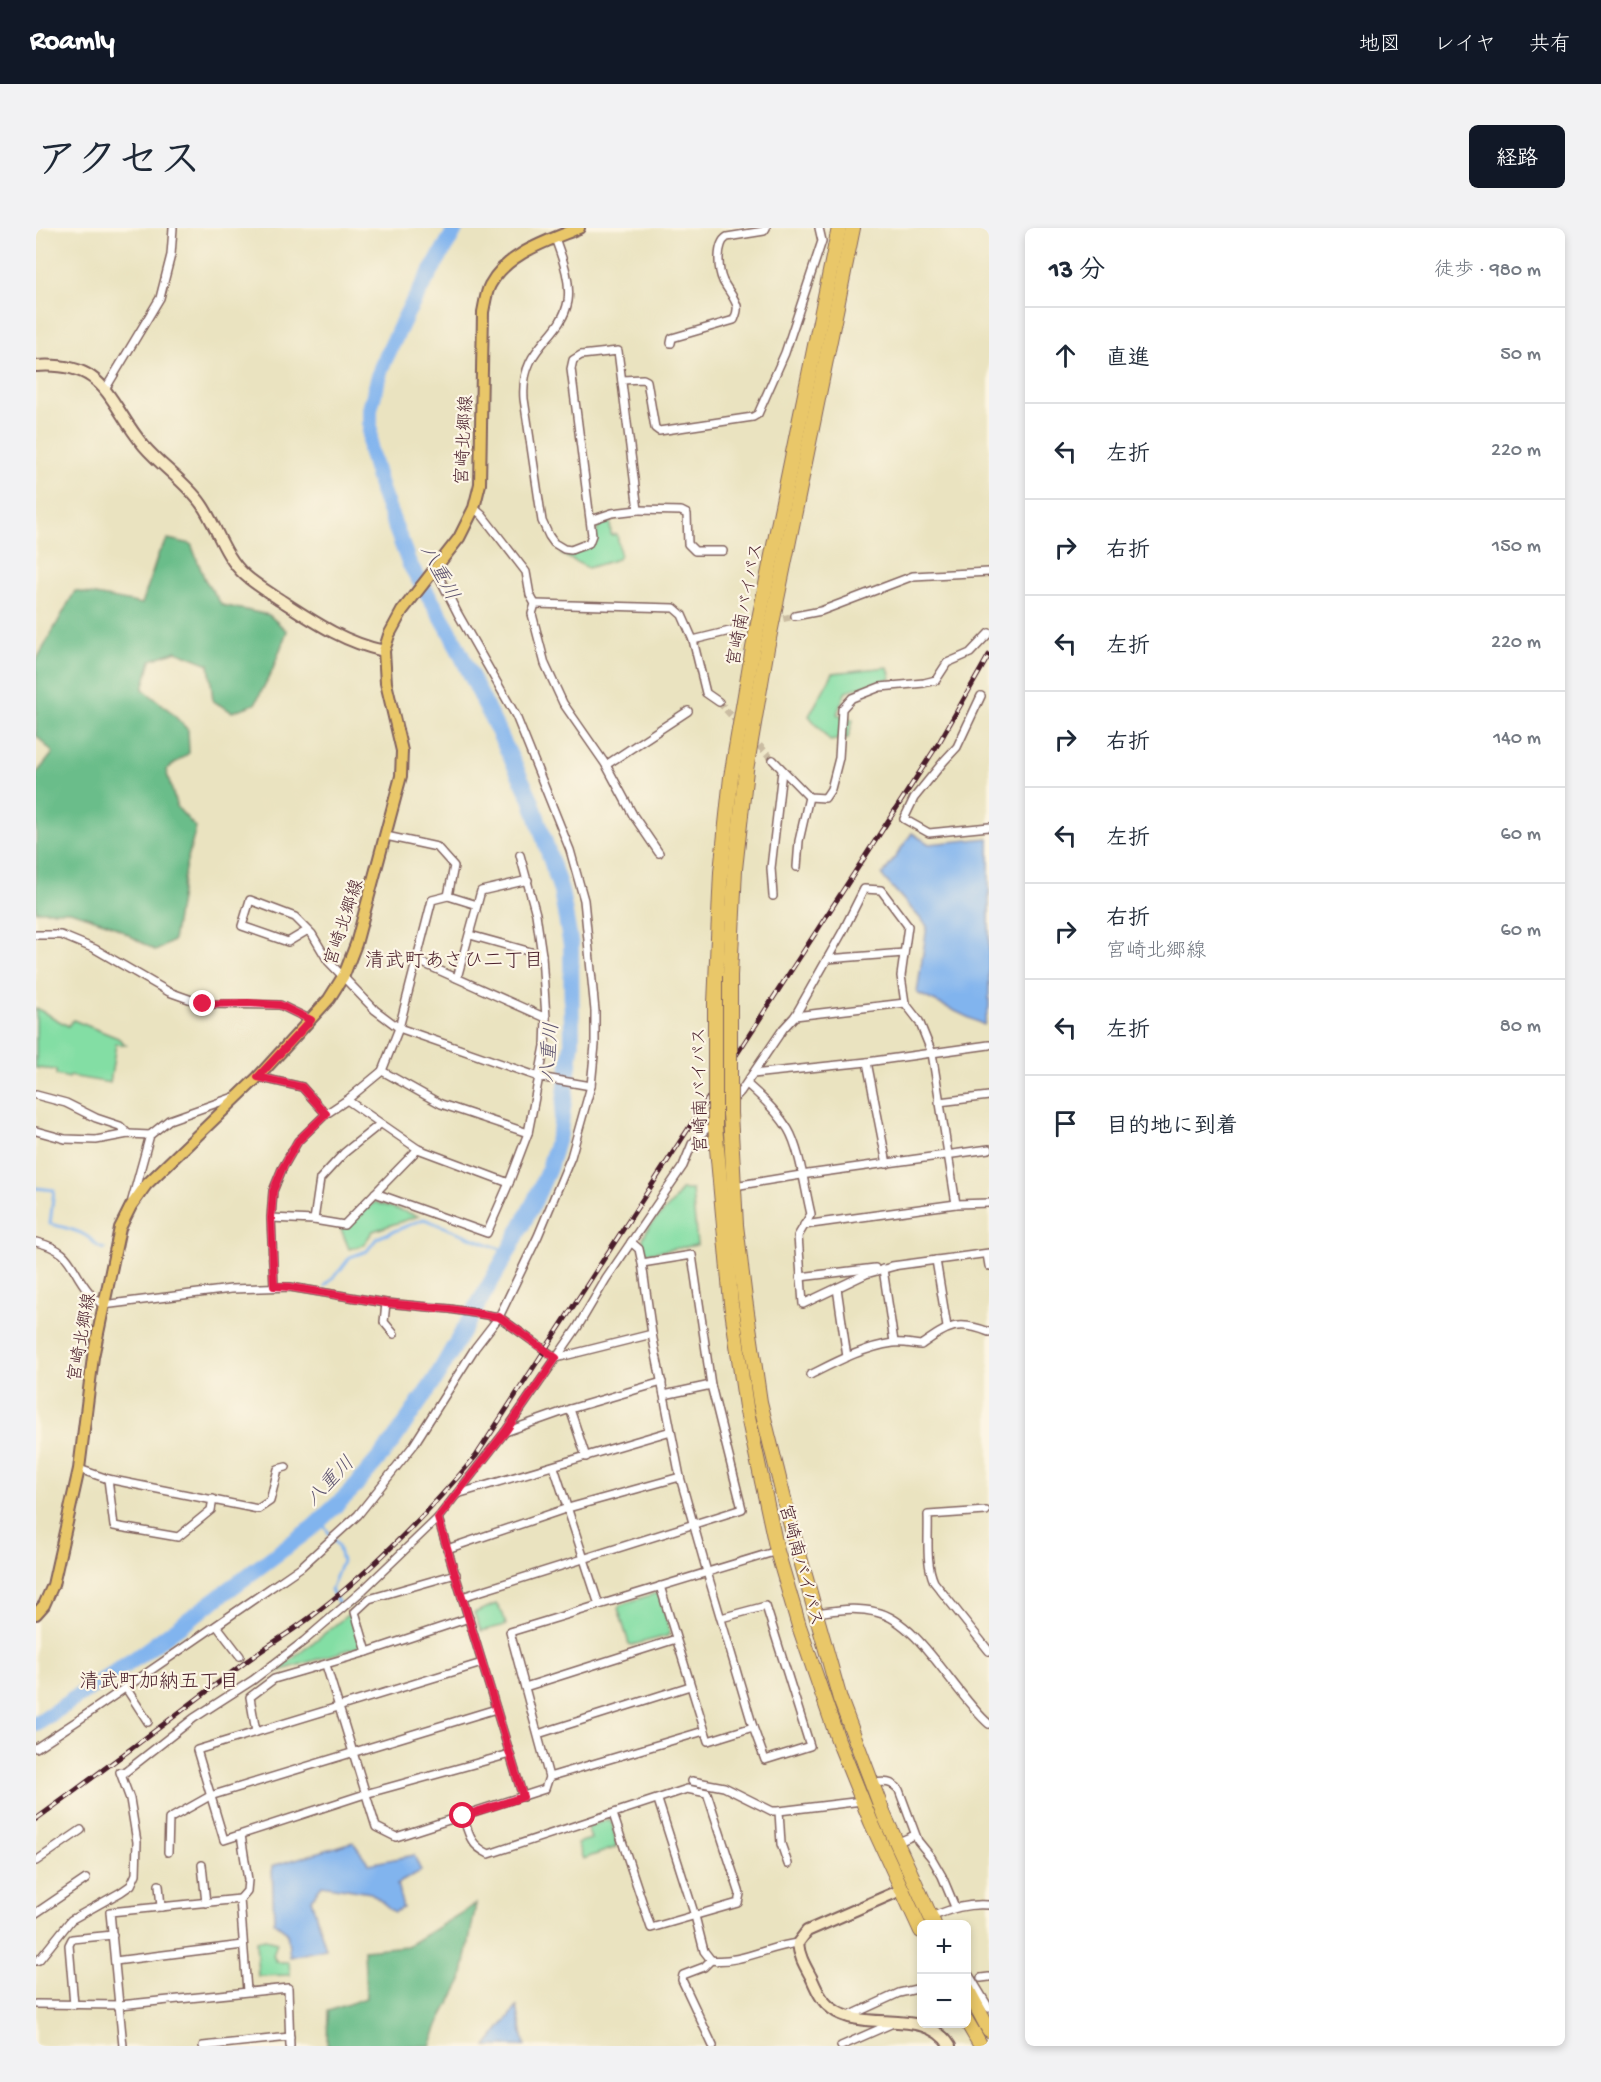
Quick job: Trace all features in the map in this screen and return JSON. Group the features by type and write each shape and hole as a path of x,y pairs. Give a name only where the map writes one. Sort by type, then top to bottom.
{"highway":[{"name":"宮崎南バイパス","path":"853,228 769,636 746,770 735,869 730,976 730,1113 742,1280 760,1402 788,1515 840,1699 871,1784 932,1920"},
{"name":"宮崎南バイパス","path":"832,237 753,648 731,777 721,872 716,1003 715,1126 731,1303 746,1407 777,1551 831,1719 862,1801 917,1923"},
{"path":"971,1996 989,2030"},
{"path":"971,2028 981,2046"}],"main road":[{"name":"宮崎北郷線","path":"36,1614 44,1605 53,1585 79,1469 93,1357 102,1305 120,1228 131,1206 146,1185 258,1077 329,999 344,975 356,944 401,776 402,751 386,683 384,651 389,635 402,611 459,538 474,508 480,484 483,312 489,286 505,265 528,250 579,228"}],"street":[{"path":"106,388 160,297 171,255 173,228"},
{"path":"671,343 672,338 734,320 737,305 722,278 720,247 722,240 727,237 764,231 766,228"},
{"path":"819,228 850,245"},
{"path":"622,380 643,379 647,381 655,428 660,431 753,417 758,414 832,237"},
{"path":"555,238 569,286 568,302 562,317 531,358 523,383 542,521 554,543 564,549 580,548 588,543 592,535 571,369 573,360 581,355 592,353 618,351 638,510"},
{"path":"36,366 60,365 76,369 92,376 106,388 146,448 176,475 201,503 231,559 245,575 335,634 360,646 384,651"},
{"path":"474,508 526,572 530,595 535,604 532,614 545,664 563,703 606,765 633,815 659,853"},
{"path":"591,520 612,513 638,510 681,511 687,514 688,544 695,551 723,551"},
{"path":"36,1748 301,1567 358,1515 413,1446 495,1316 555,1198 571,1157 595,1046 592,972 584,900 570,850 516,716 435,569"},
{"path":"795,616 821,611 907,577 989,572"},
{"path":"535,604 674,608 682,615 693,640 706,693 719,702"},
{"path":"693,640 738,629"},
{"path":"772,760 809,797 825,798 831,789 839,758 842,709 852,698 879,687 936,680 947,663 970,654 989,633"},
{"path":"981,696 957,747 914,798 904,819 929,833 989,827"},
{"path":"606,765 688,711"},
{"path":"773,896 771,868 782,771"},
{"path":"797,867 799,841 809,797"},
{"path":"386,836 437,846 454,866 448,896"},
{"path":"375,1193 487,1233 509,1183 528,1133 543,1078 546,1018 537,914 520,855"},
{"path":"457,978 481,891 528,879"},
{"path":"36,1961 71,1920 131,1885 136,1874 138,1842 130,1799 120,1772 124,1773 194,1718 254,1680 304,1641 363,1590 438,1518 505,1432 556,1358 683,1166 692,1144 747,1084 783,1029 795,1016 864,889 881,890 908,926 901,976 904,1003 919,1022 932,1053 956,1204"},
{"path":"274,1286 271,1218 273,1191 282,1169 298,1141 326,1114 382,1071 399,1028 432,900 448,896 477,905"},
{"path":"308,930 288,942 242,926 250,900 295,916 308,930 328,961 344,975 375,1010 399,1028 543,1078 586,1086"},
{"path":"36,935 61,935 95,948 169,992 203,1004 280,1005 311,1020"},
{"path":"470,935 542,955"},
{"path":"827,959 904,953"},
{"path":"416,960 546,1018"},
{"path":"795,1016 904,1003"},
{"path":"753,1074 867,1062 989,1045"},
{"path":"867,1062 887,1164"},
{"path":"382,1071 441,1104 528,1133"},
{"path":"258,1077 302,1087 326,1114"},
{"path":"747,1084 765,1100 789,1131 801,1174 811,1214 798,1236 803,1304 837,1288 895,1266"},
{"path":"36,1095 66,1104 120,1126 128,1134"},
{"path":"939,1102 989,1096"},
{"path":"131,1206 150,1136 169,1120 236,1097"},
{"path":"347,1100 418,1149 509,1183"},
{"path":"314,1220 320,1179 344,1153 380,1124"},
{"path":"36,1131 76,1140 96,1140 128,1134 150,1136"},
{"path":"271,1218 314,1220 345,1226 418,1149"},
{"path":"734,1186 801,1174 989,1149"},
{"path":"804,1225 956,1204 989,1203"},
{"path":"36,1242 48,1245 68,1256 88,1292 102,1305 231,1289 290,1287 386,1303 495,1316 556,1358 652,1334"},
{"path":"631,1242 639,1249 642,1263 652,1334 680,1477 707,1572 753,1727 765,1760 810,1746 766,1606 721,1618"},
{"path":"800,1277 988,1253 989,1266"},
{"path":"462,1597 742,1509 711,1384 692,1255 642,1263"},
{"path":"936,1260 947,1327"},
{"path":"883,1269 894,1342"},
{"path":"837,1288 847,1357"},
{"path":"386,1303 384,1322 394,1334"},
{"path":"810,1375 847,1357 894,1342 921,1345 947,1327 964,1326 989,1332"},
{"path":"505,1432 570,1409 662,1383"},
{"path":"664,1395 711,1384"},
{"path":"570,1409 586,1457"},
{"path":"457,1494 671,1431"},
{"path":"79,1469 108,1479 213,1498 258,1509 270,1501 278,1469 286,1467"},
{"path":"554,1467 599,1605"},
{"path":"447,1549 568,1508 680,1477"},
{"path":"108,1479 114,1526 177,1537 211,1510 213,1498"},
{"path":"986,1511 928,1515 929,1559 934,1582 989,1651"},
{"path":"438,1518 523,1797"},
{"path":"326,1665 376,1827 396,1837 545,1789 549,1777 510,1632 777,1551"},
{"path":"367,1652 355,1612 369,1599 456,1574"},
{"path":"660,1586 708,1741 753,1727"},
{"path":"816,1613 843,1609 878,1612 903,1626 989,1724"},
{"path":"256,1732 249,1697 273,1679 326,1665 469,1618"},
{"path":"217,1626 240,1656"},
{"path":"525,1687 676,1639"},
{"path":"482,1663 197,1750 210,1796 224,1840 365,1794 510,1754"},
{"path":"538,1734 690,1686"},
{"path":"126,1688 148,1722"},
{"path":"168,1852 169,1819 210,1796 496,1709"},
{"path":"549,1777 704,1731"},
{"path":"692,1781 724,1787 772,1811 862,1801"},
{"path":"871,1784 889,1782 895,1784 915,1835 942,1876 955,1907"},
{"path":"463,1816 470,1840 478,1849 489,1854 687,1789 707,1793 740,1894 738,1903 651,1928 613,1814"},
{"path":"658,1800 704,1951 711,1960 725,1962 781,1945 798,1943"},
{"path":"780,1810 781,1844 788,1864"},
{"path":"36,1861 81,1830"},
{"path":"123,2046 110,1912 240,1899 247,1891 248,1880 241,1835"},
{"path":"896,1843 915,1835"},
{"path":"202,1865 206,1903"},
{"path":"36,1913 86,1879"},
{"path":"159,1886 161,1907"},
{"path":"901,1890 807,1931 798,1943 799,1952 819,1994 828,2007 837,2013 933,2029 944,2037 950,2046"},
{"path":"240,1899 247,1991"},
{"path":"934,1920 955,1907 972,1903 989,1905"},
{"path":"74,2005 69,1945 72,1939 113,1935"},
{"path":"115,1961 243,1945"},
{"path":"711,1960 704,1967 683,1975 682,1980 713,2046"},
{"path":"968,1974 989,2008"},
{"path":"36,2004 120,2005 288,1988 290,2046"},
{"path":"849,2016 899,1993 917,1989"},
{"path":"841,2046 894,2022"},
{"path":"203,2046 290,2037"}],"green space":[{"path":"610,520 611,535 617,534 620,554 618,559 588,568 561,554 585,550 594,542 600,521"},
{"path":"168,539 191,544 205,580 222,605 269,615 287,631 273,669 255,704 232,712 213,701 209,664 176,651 151,660 143,689 170,711 188,730 189,753 166,770 177,807 196,828 185,869 173,941 156,951 110,924 70,911 36,911 36,774 53,753 36,735 36,661 75,591 142,604 159,552"},
{"path":"888,667 891,678 846,691 837,714 853,720 848,738 830,741 809,716 833,673"},
{"path":"36,1008 68,1026 73,1020 118,1038 126,1045 116,1044 110,1083 70,1076 69,1078 56,1075 56,1070 36,1068"},
{"path":"681,1190 692,1190 697,1245 648,1253 643,1247 645,1233"},
{"path":"375,1202 418,1216 373,1231 363,1245 349,1249 341,1229"},
{"path":"659,1594 670,1632 667,1636 629,1644 618,1608 620,1605"},
{"path":"496,1604 503,1614 506,1625 481,1631 474,1613"},
{"path":"350,1613 361,1646 276,1672"},
{"path":"609,1819 617,1847 583,1859 577,1843 591,1839 587,1827"},
{"path":"476,1904 462,1980 439,2023 430,2046 327,2046 328,2011 366,1998 364,1950 407,1946"},
{"path":"265,1939 277,1942 273,1956 277,1962 289,1962 290,1975 258,1976 256,1941"}],"water":[{"path":"912,833 929,844 989,838 989,1007 984,1025 917,993 927,926 882,876"},
{"path":"353,1842 369,1864 414,1855 421,1871 397,1884 403,1908 394,1912 371,1893 322,1885 311,1899 326,1949 290,1957 287,1932 274,1922 272,1866"},
{"path":"517,2007 525,2046 486,2046"}],"waterway":[{"name":"八重川","path":"36,1724 136,1658 246,1577 313,1527 351,1491 391,1444 436,1378 535,1200 549,1168 560,1131 572,1042 571,946 561,891 531,799 448,628 409,563 381,489 370,450 370,409 381,368 407,313 456,228"},
{"path":"36,1188 54,1190 50,1224 80,1233 105,1249"},
{"path":"325,1286 350,1257 367,1251 377,1238 424,1219 508,1252"},
{"path":"320,1520 338,1546 342,1561 331,1590 339,1604"}],"tunnel":[{"path":"773,621 795,616"},
{"path":"738,629 759,624"},
{"path":"719,702 740,725"},
{"path":"752,738 773,760"}],"railway":[{"path":"36,1819 342,1592 403,1536 476,1456 940,741 989,655"}],"district":[{"name":"清武町あさひ二丁目","path":"454,959"},
{"name":"清武町加納五丁目","path":"159,1680"}],"route":[{"path":"203,1004 280,1005 311,1020 258,1077 302,1087 326,1114 298,1141 273,1191 271,1218 274,1286 499,1317 556,1358 505,1432 438,1518 523,1797 463,1816"}]}
